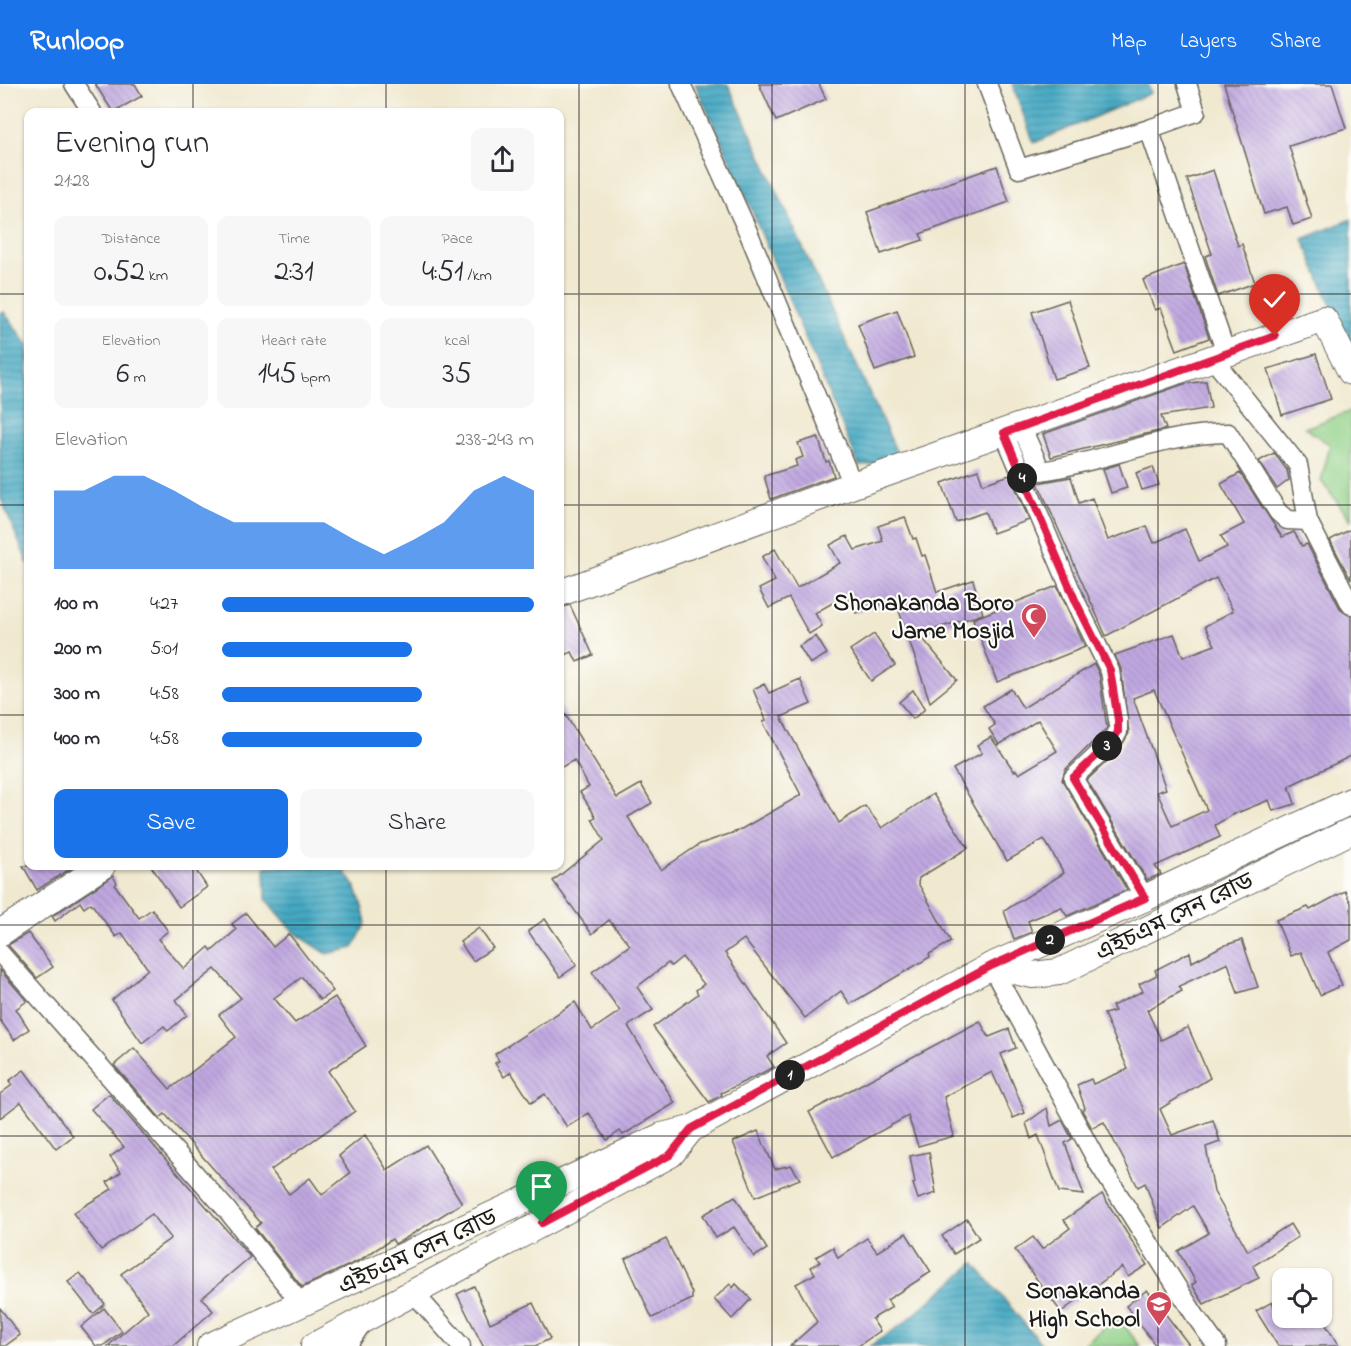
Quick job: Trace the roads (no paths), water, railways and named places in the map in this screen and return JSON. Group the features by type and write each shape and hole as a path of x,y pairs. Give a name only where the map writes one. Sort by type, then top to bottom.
{"main road":[{"path":"564,592 853,485 1324,319 1351,372"},
{"name":"এইচএম সেন রোড","path":"210,1346 662,1136 691,1129 991,966 1145,898 1351,801"},
{"name":"এইচএম সেন রোড","path":"991,966 1033,975 1059,972 1351,831"},
{"path":"0,933 96,870"},
{"name":"এইচএম সেন রোড","path":"314,1346 670,1155 691,1129"},
{"path":"369,1274 376,1311"}],"street":[{"path":"74,84 89,108"},
{"path":"681,84 749,234 853,485"},
{"path":"987,84 1019,169 1196,112 1188,84"},
{"path":"1149,129 1219,356 1298,465 1308,521 1351,605"},
{"path":"1012,429 1041,471 1204,433 1228,434 1278,512 1287,520 1308,521"},
{"path":"1012,429 1076,602 1110,670 1118,732 1111,742 1073,778 1145,898"},
{"path":"0,952 228,1210 302,1305"},
{"path":"991,966 1097,1161 1196,1317 1217,1346"},
{"path":"413,1292 461,1346"},
{"path":"347,1346 376,1311"}],"water":[{"path":"695,84 728,84 898,455 878,464 859,466 738,178"},
{"path":"1012,84 1148,84 1151,93 1034,143"},
{"path":"1351,219 1351,354 1303,239"},
{"path":"4,312 24,340 24,554 0,496 0,314"},
{"path":"265,870 343,870 357,892 366,923 353,948 327,954 295,933 266,899"},
{"path":"974,1263 1043,1346 870,1346 904,1323"}],"place":[{"name":"Shonakanda Boro Jame Mosjid","path":"1034,639"},
{"name":"Sonakanda High School","path":"1159,1327"}]}
